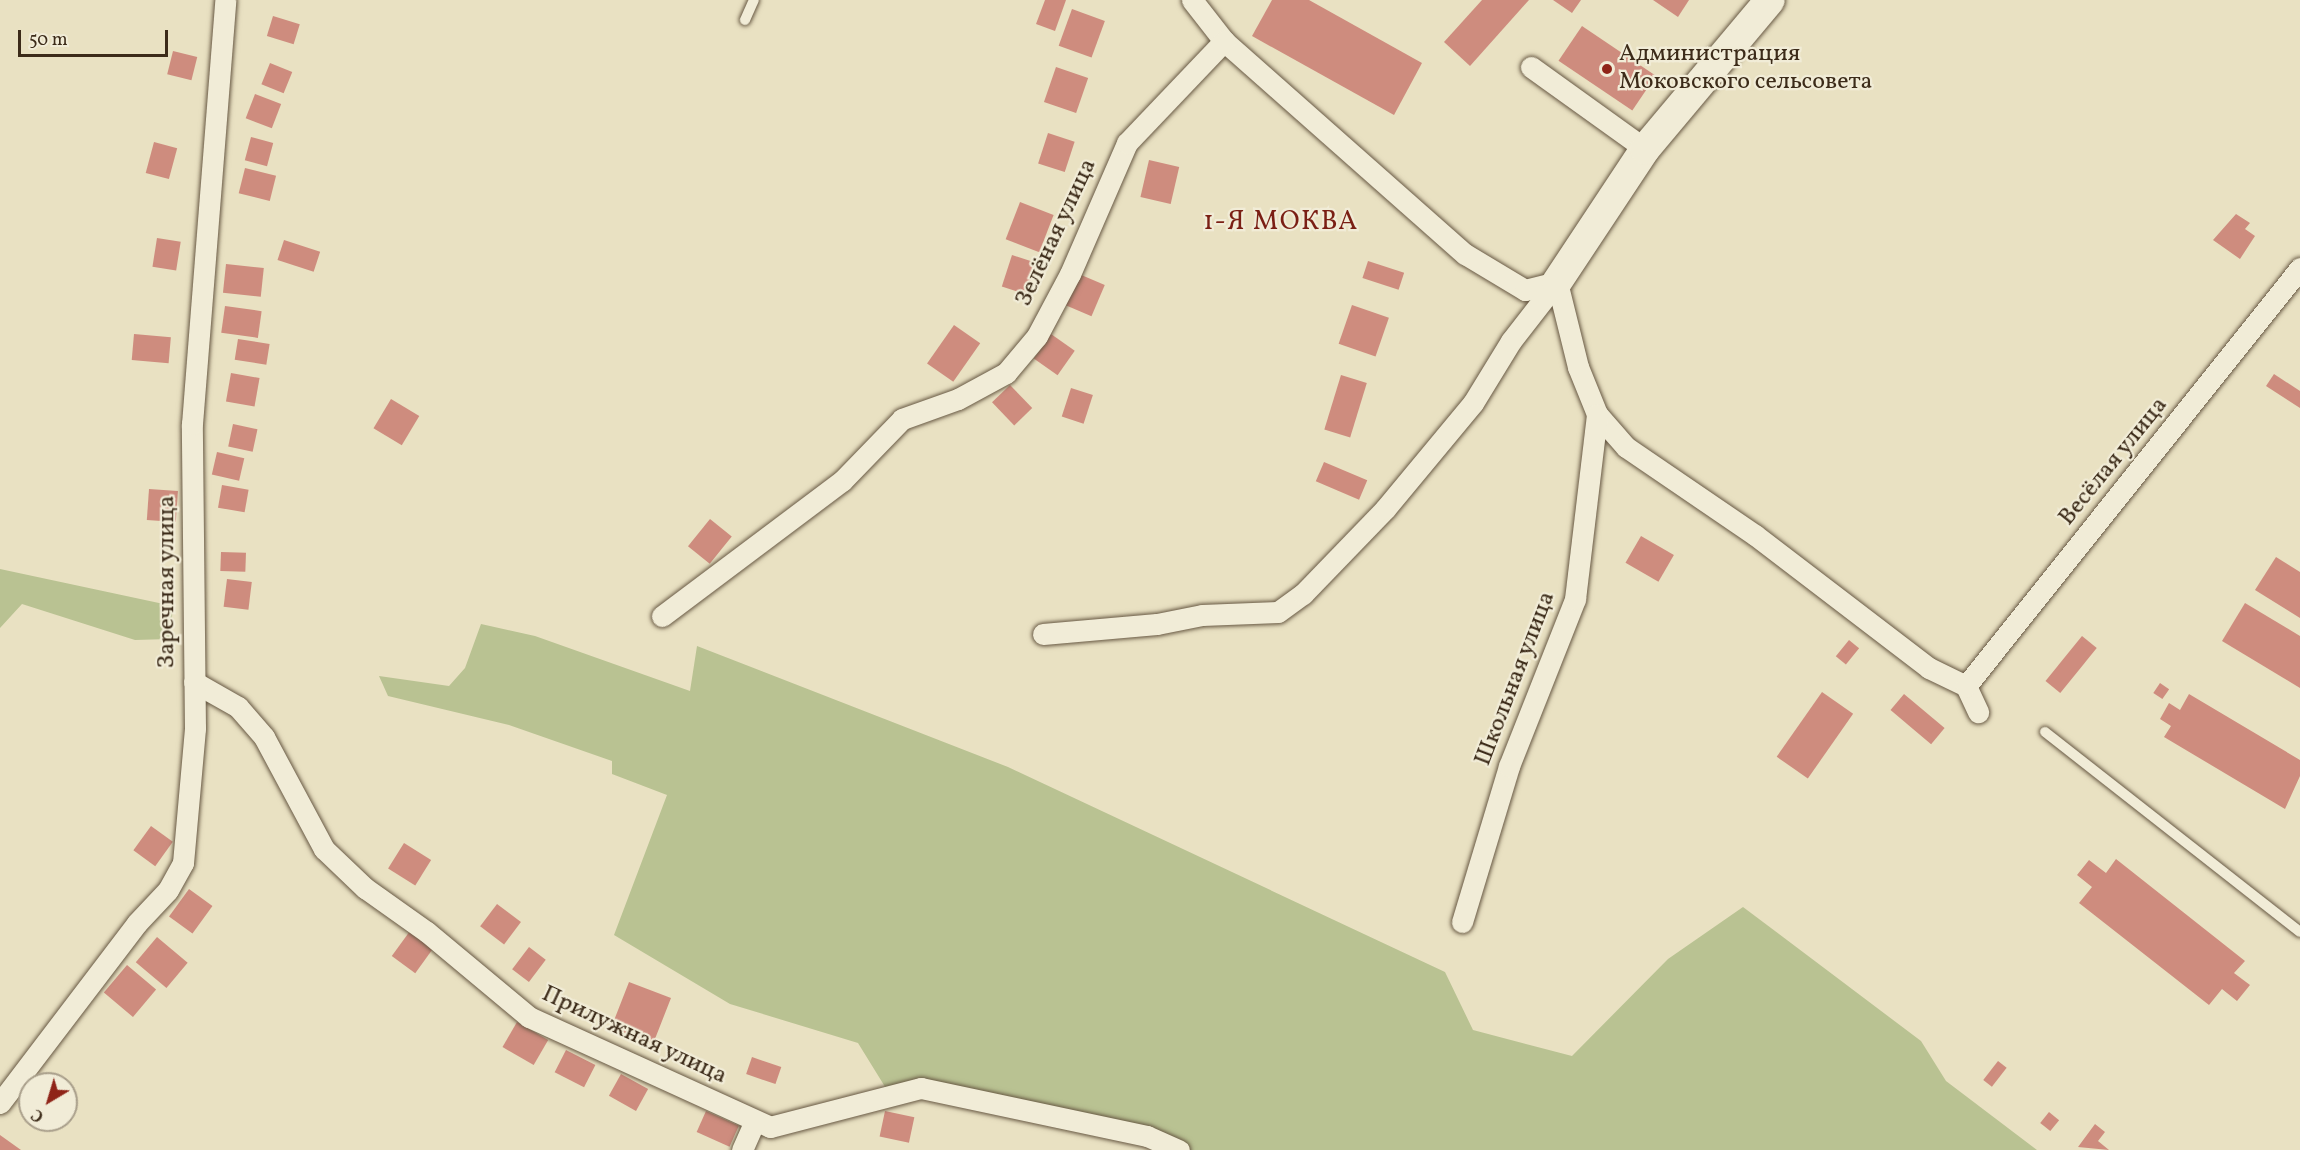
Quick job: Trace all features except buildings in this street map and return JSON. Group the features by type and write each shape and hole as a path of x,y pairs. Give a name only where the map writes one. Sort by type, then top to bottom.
{"street":[{"name":"Заречная улица","path":"0,1103 137,923 168,890 183,863 194,682 192,424 225,0"},
{"path":"1192,0 1224,41 1465,254 1525,290 1557,282"},
{"path":"1043,634 1157,624 1202,615 1278,612 1303,594 1385,509 1473,403 1511,341 1557,282 1645,149 1770,0"},
{"name":"Зелёная улица","path":"662,616 842,481 902,419 958,399 1006,373 1037,336 1070,274 1127,142 1224,41"},
{"path":"1531,67 1645,149"},
{"name":"Весёлая улица","path":"1966,686 2300,268"},
{"path":"1557,282 1578,367 1597,414 1626,447 1755,535 1929,668 1966,686 1978,712"},
{"name":"Школьная улица","path":"1462,922 1509,766 1575,599 1597,414"},
{"name":"Прилужная улица","path":"194,682 237,707 264,736 324,849 364,888 427,932 529,1017 680,1082 754,1123 796,1124 872,1098 921,1088 1147,1136 1179,1150"},
{"path":"742,1150 754,1123"}],"lane":[{"path":"745,20 754,0"},
{"path":"2045,732 2300,932"}],"green space":[{"path":"0,569 173,606 170,639 135,640 22,604 0,628"},
{"path":"481,624 535,636 690,691 697,646 1008,767 1445,972 1473,1030 1572,1056 1668,959 1743,907 1921,1041 1946,1081 2037,1150 1188,1150 887,1090 858,1043 730,1004 614,935 667,795 612,774 612,761 509,725 388,696 379,676 449,686 465,668"}],"place":[{"name":"Администрация Моковского сельсовета","path":"1607,69"}],"district":[{"name":"1-Я МОКВА","path":"1281,223"}]}
